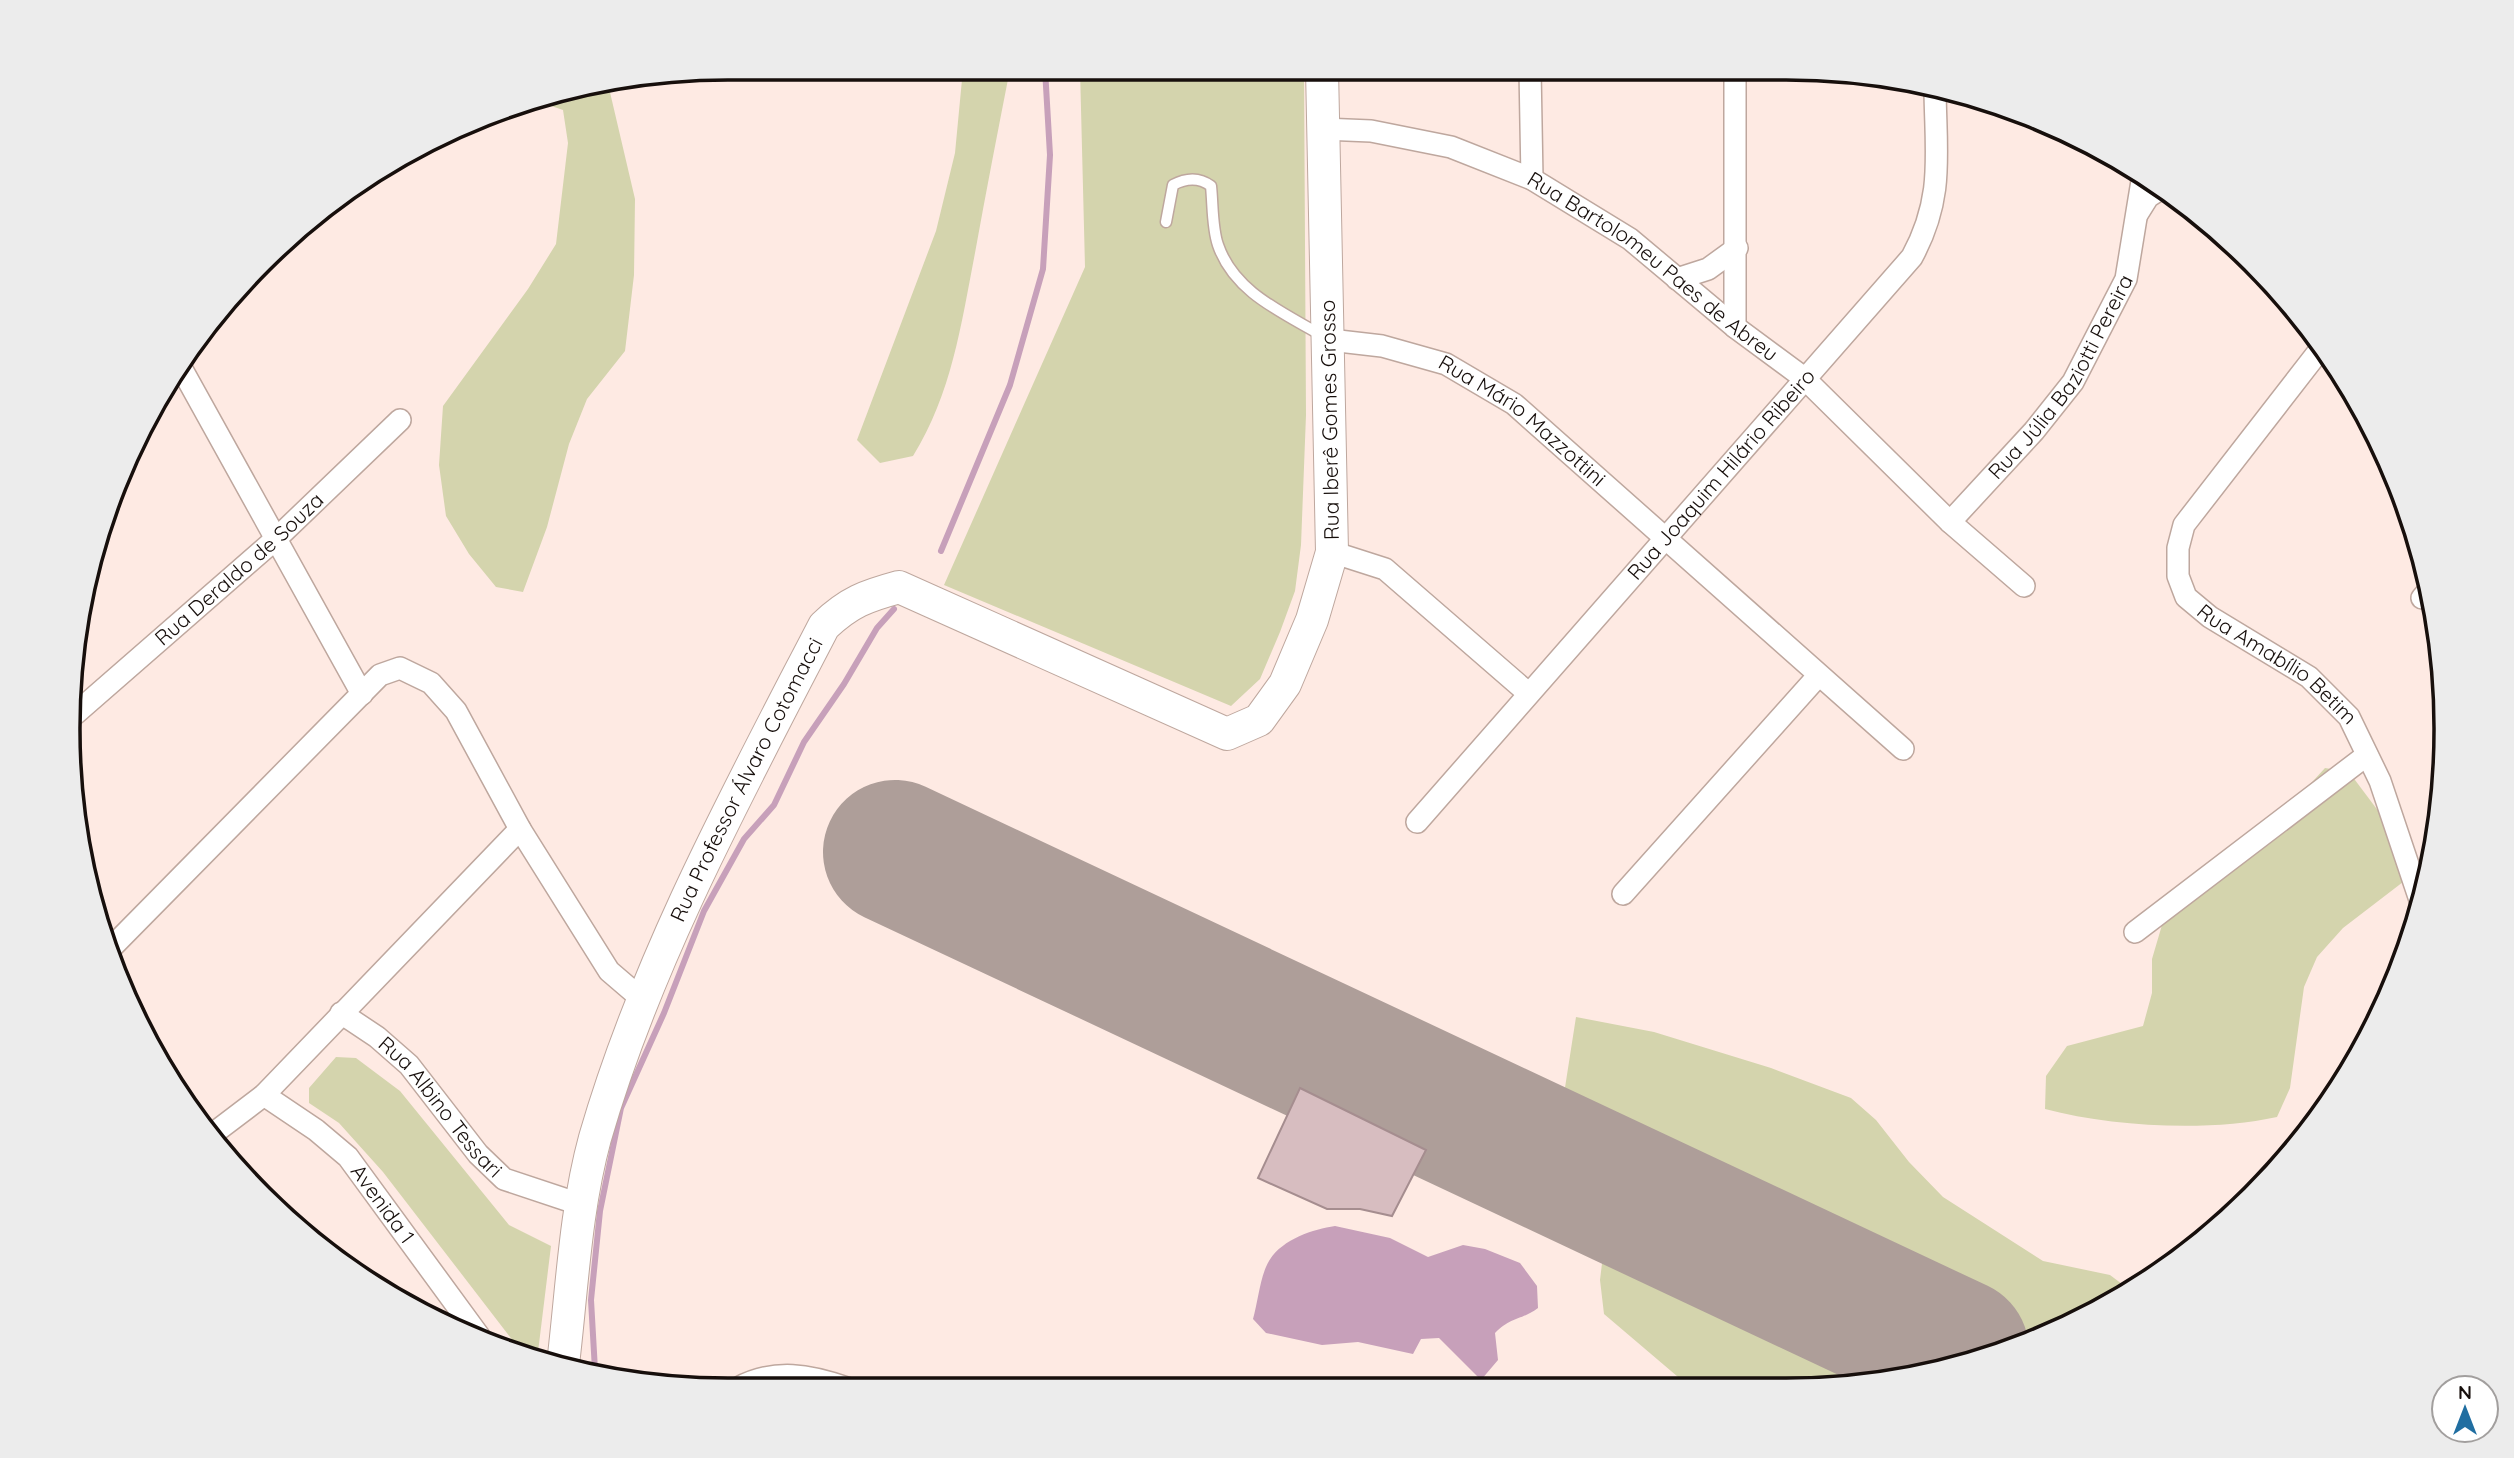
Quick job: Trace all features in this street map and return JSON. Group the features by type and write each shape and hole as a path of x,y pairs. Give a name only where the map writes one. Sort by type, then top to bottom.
{"street":[{"name":"Rua Iberê Gomes Grosso","path":"1227,734 1259,720 1285,684 1312,620 1332,552 1330,340 1322,80"},
{"path":"1531,80 1532,179"},
{"path":"1734,80 1737,248 1735,327"},
{"name":"Rua Joaquim Hilário Ribeiro","path":"1417,822 1912,257 1928,228 1937,187 1936,99"},
{"name":"Rua Bartolomeu Paes de Abreu","path":"1323,128 1371,131 1451,147 1532,179 1630,239 1735,327 1804,378 1950,522 2024,586"},
{"name":"Rua Júlia Baziotti Pereira","path":"1950,522 2034,432 2073,382 2126,279 2141,188"},
{"path":"2137,215 2152,195"},
{"path":"1677,279 1708,269 1737,248"},
{"name":"Rua Mário Mazzottini","path":"1330,340 1382,346 1446,364 1514,404 1903,749"},
{"name":"Rua Amabílio Betim","path":"2315,356 2185,525 2178,548 2178,576 2186,597 2210,617 2309,677 2349,718 2403,842 2415,882"},
{"path":"186,376 278,537 362,694"},
{"name":"Rua Deraldo de Souza","path":"81,709 278,537 400,420"},
{"path":"1332,552 1385,569 1528,694"},
{"name":"Rua Professor Álvaro Cotomacci","path":"564,1356 582,1205 595,1140 644,1001 741,786 824,626 859,598 899,587 1227,734"},
{"path":"117,942 380,675 400,668 430,683 456,711 520,829 610,971 644,1001"},
{"path":"1623,894 1818,676"},
{"path":"2136,932 2367,755"},
{"path":"219,1129 264,1095 520,829"},
{"name":"Rua Albino Tessari","path":"341,1013 377,1037 409,1065 478,1154 503,1179 582,1205"},
{"name":"Avenida 1","path":"264,1095 316,1130 348,1157 469,1323"},
{"path":"760,1378 783,1374 819,1378"}],"lane":[{"name":"Rua Mário Mazzottini","path":"1166,222 1173,185 1182,180 1203,180 1211,186 1217,244 1231,274 1255,296 1330,340"}],"green space":[{"path":"962,80 1008,80 960,332 946,383 913,456 880,463 857,440 936,231 955,153"},
{"path":"1080,80 1304,80 1306,415 1301,545 1295,591 1260,679 1231,706 944,585 1085,267"},
{"path":"610,92 635,199 634,275 625,351 587,399 569,444 547,527 523,592 496,587 469,554 446,516 439,465 443,406 528,289 556,244 568,143 563,110 551,106"},
{"path":"2325,768 2349,772 2403,844 2403,882 2343,928 2317,957 2304,987 2290,1088 2277,1117 2222,1125 2161,1125 2100,1120 2045,1109 2046,1076 2067,1046 2143,1026 2152,993 2152,959 2162,925 2234,855 2268,830"},
{"path":"1576,1017 1654,1032 1771,1068 1851,1098 1876,1120 1909,1162 1943,1197 2043,1261 2110,1275 2121,1283 2072,1311 2033,1328 1953,1355 1961,1336 1937,1332 1672,1214 1643,1197 1564,1128 1564,1094"},
{"path":"336,1057 356,1058 400,1091 509,1225 551,1246 538,1348 512,1340 383,1172 339,1123 309,1103 309,1088"},
{"path":"1604,1247 1638,1251 1697,1282 1730,1295 1789,1334 1848,1364 1890,1369 1785,1378 1679,1378 1604,1314 1600,1280"}],"shaded area":[{"path":"1335,1226 1390,1238 1428,1257 1463,1245 1485,1249 1520,1263 1537,1286 1538,1308 1506,1324 1495,1333 1498,1360 1483,1378 1479,1378 1439,1338 1421,1339 1413,1354 1358,1342 1322,1345 1266,1333 1253,1319 1266,1267 1274,1254 1289,1241"}],"building":[{"path":"1300,1088 1426,1150 1392,1216 1360,1209 1327,1209 1258,1178"}],"waterway":[{"path":"941,551 1010,385 1043,269 1050,155 1046,80"},
{"path":"595,1363 591,1300 600,1211 621,1108 664,1013 704,911 744,839 774,805 804,742 844,684 877,628 894,609"}],"runway":[{"path":"895,852 1957,1351"}]}
